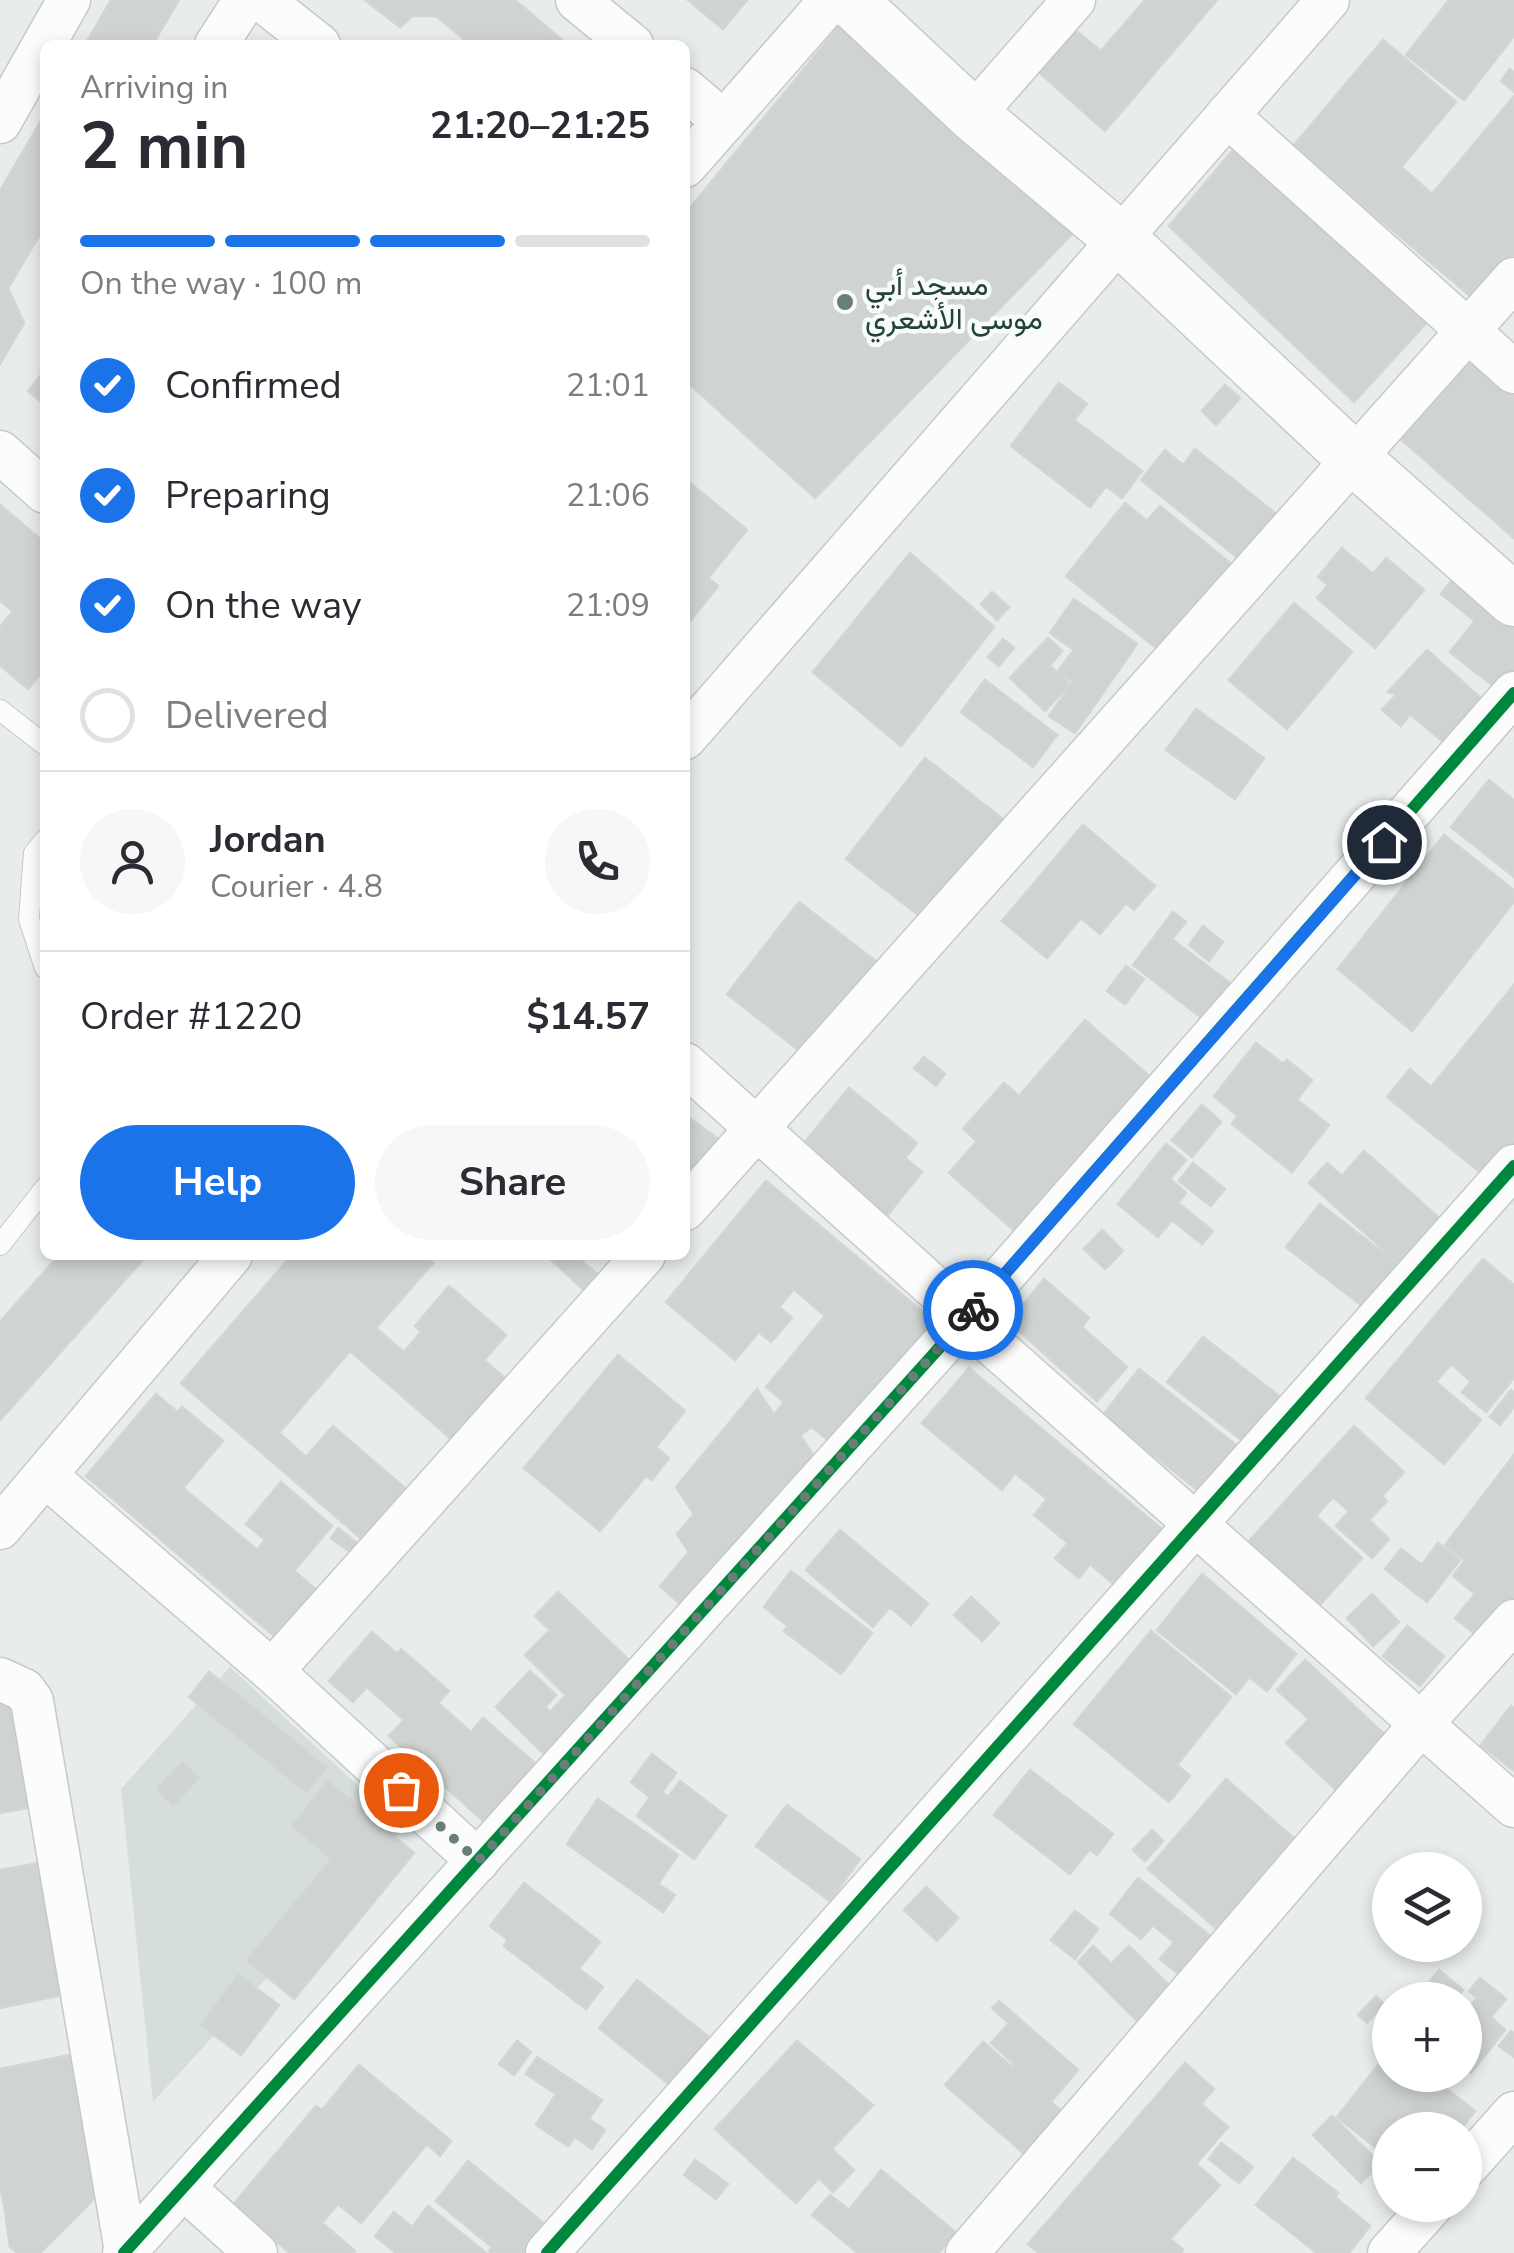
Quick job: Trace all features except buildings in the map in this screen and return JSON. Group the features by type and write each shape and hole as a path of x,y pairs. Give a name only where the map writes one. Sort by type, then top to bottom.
{"street":[{"path":"46,40 69,0"},
{"path":"219,40 245,0"},
{"path":"262,0 313,40"},
{"path":"577,0 626,40"},
{"path":"690,160 831,0"},
{"path":"850,0 973,115 1120,238 1352,457 1514,600"},
{"path":"973,115 1073,0"},
{"path":"690,732 1328,0"},
{"path":"0,122 40,51"},
{"path":"690,93 724,122"},
{"path":"1227,114 1514,372"},
{"path":"690,1203 1514,278"},
{"path":"0,452 40,488"},
{"path":"125,2252 967,1317 1514,693"},
{"path":"690,1069 967,1317 975,1329 1514,1806"},
{"path":"548,2253 1514,1166"},
{"path":"0,1528 226,1260"},
{"path":"272,1672 640,1260"},
{"path":"46,1476 272,1672 478,1861"},
{"path":"966,2253 1514,1621"},
{"path":"0,1678 24,1690 32,1701 125,2252"},
{"path":"1482,2149 1514,2114"},
{"path":"185,2189 256,2253"},
{"path":"1389,2253 1417,2222"}],"lane":[{"path":"0,710 40,742"},
{"path":"40,846 34,853 30,919 40,952"},
{"path":"0,1245 40,1194"}],"shaded area":[{"path":"230,1667 404,1828 153,2102 121,1789"}],"cycle path":[{"path":"124,2253 967,1317 1514,693"},
{"path":"547,2253 1514,1166"}],"way so far":[{"path":"401,1790 478,1861 973,1310"}],"place":[{"name":"مسجد أبي موسى الأشعري","path":"845,302"}],"route":[{"path":"973,1310 1384,842"}]}
